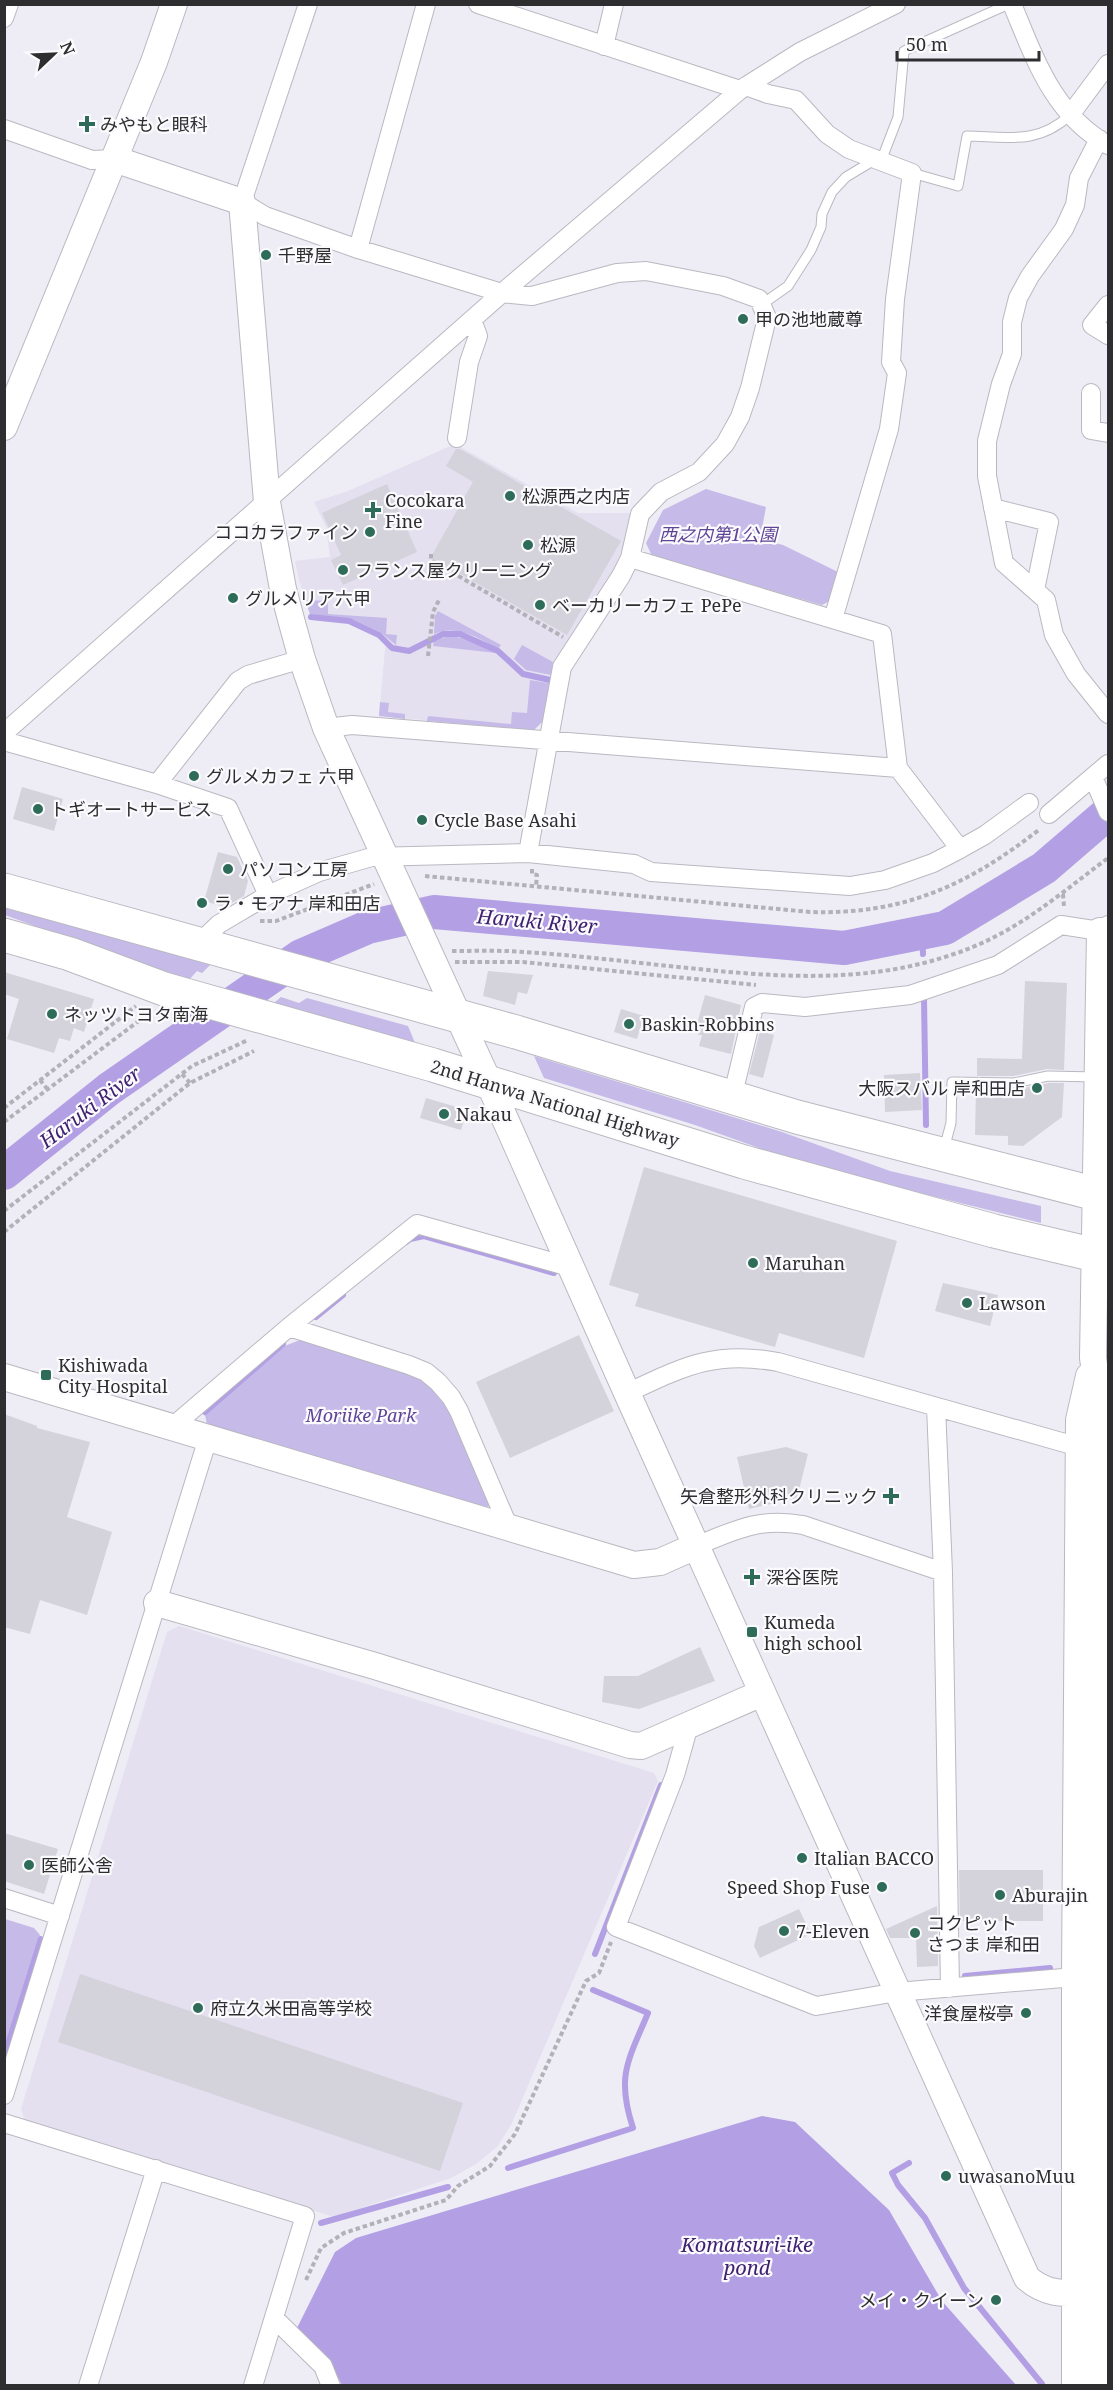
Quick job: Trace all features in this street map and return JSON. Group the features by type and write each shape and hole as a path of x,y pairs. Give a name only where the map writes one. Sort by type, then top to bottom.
{"highway":[{"path":"4,890 458,1016 732,1098 1101,1196"},
{"name":"2nd Hanwa National Highway","path":"4,935 70,954 158,1000 260,1029 489,1083 744,1162 994,1231 1101,1257"}],"street":[{"path":"4,18 9,4"},
{"path":"4,427 154,62 174,4"},
{"path":"308,4 242,202 267,502 283,589 302,658 326,728 388,873 434,950 458,1016 570,1267 1027,2278 1039,2289 1054,2293 1085,2293"},
{"path":"358,249 426,4"},
{"path":"478,4 604,46 743,88 796,100 827,134 849,149 912,173 895,299 891,362 897,373 889,429 833,619"},
{"path":"604,46 614,4"},
{"path":"4,733 472,320 743,88 859,13 896,4"},
{"path":"1010,4 1048,86 1070,115 1104,142 1079,178 1075,206 1064,229 1030,276 1018,298 1012,322 1012,354 987,441 987,476 1004,563 1046,600 1054,635 1076,674 1108,714"},
{"path":"1070,115 1108,64"},
{"path":"4,129 92,159 114,159 242,202 265,216 358,249 502,294 532,296 617,273 646,272 723,286 759,299 766,318 750,388 740,417 725,444 699,472 661,492 640,514 630,558 621,576 562,667 528,853"},
{"path":"1108,305 1092,325 1108,335"},
{"path":"457,438 469,362 478,336 472,320"},
{"path":"1091,393 1091,430 1108,433"},
{"path":"993,508 1049,522 1035,590"},
{"path":"630,558 882,634 898,768 960,849"},
{"path":"157,784 238,681 248,675 302,658"},
{"path":"326,728 352,725 898,768"},
{"path":"4,741 157,784 228,808 268,895"},
{"path":"1049,814 1095,782 1108,764"},
{"path":"1095,782 1108,812"},
{"path":"388,873 528,853 634,864 651,872 850,886 885,880 933,863 985,835 1029,802"},
{"path":"212,948 219,924 268,895 319,872 372,857 388,873"},
{"path":"732,1098 754,1007 762,1003 805,1007 910,995 998,965 1060,925 1104,928 1103,1009 1097,1077 1101,1257 1093,1358 1102,1420 1097,1452 1095,1976 1085,2293 1075,2385"},
{"path":"172,1427 289,1327 417,1224 570,1267"},
{"path":"289,1327 409,1365 426,1372 438,1382 459,1411 509,1528"},
{"path":"627,1394 681,1368 704,1360 730,1357 756,1358 778,1362 1097,1452"},
{"path":"4,1377 634,1565 660,1562 742,1527 783,1521 803,1525 943,1572"},
{"path":"936,1407 943,1572 950,1988"},
{"path":"4,2096 208,1438"},
{"path":"157,1603 375,1666 630,1745 641,1746 762,1693"},
{"path":"689,1725 675,1775 616,1927 816,2006 897,1992 1095,1976"},
{"path":"4,1898 60,1916"},
{"path":"4,2122 305,2216 253,2385"},
{"path":"88,2385 156,2169"},
{"path":"1085,2293 1096,2385"},
{"path":"274,2318 323,2366 331,2385"}],"lane":[{"path":"761,305 788,286 811,250 821,227 822,214 832,192 846,177 879,160 898,117 904,51 1010,4"},
{"path":"912,173 958,186 967,136 1032,137 1059,125 1070,115"},
{"path":"943,1155 951,1123 952,1082 1014,1083 1048,1076 1097,1077"}],"path":[{"path":"431,554 431,560 576,645"},
{"path":"428,656 433,612 439,600"},
{"path":"434,950 524,952 767,976 824,977 888,972 952,955 1029,919 1108,858"},
{"path":"956,872 960,882"},
{"path":"258,921 276,921 388,873"},
{"path":"532,874 537,875 536,886"},
{"path":"1059,910 1065,906 1063,894"},
{"path":"780,909 781,903"},
{"path":"497,962 498,952"},
{"path":"454,962 523,962 763,986"},
{"path":"4,1122 48,1090 158,1000"},
{"path":"4,1108 136,1005"},
{"path":"4,1211 192,1066 260,1029"},
{"path":"4,1232 190,1083 254,1051"},
{"path":"182,1074 190,1083"},
{"path":"40,1080 48,1090"},
{"path":"302,2288 321,2248 344,2233 446,2200 458,2186 490,2166 503,2152 515,2134 586,1981 599,1973 616,1927"}],"shaded area":[{"path":"455,444 578,513 634,513 627,539 608,583 573,637 553,662 544,720 534,730 379,716 386,638 380,632 354,620 310,614 299,580 295,561 330,557 326,527 314,502 348,491"},
{"path":"179,1626 654,1773 658,1781 512,2123 498,2146 476,2164 451,2178 334,2217 25,2121 21,2109 167,1632"}],"green space":[{"name":"西之内第1公園","path":"706,489 766,507 760,539 783,545 840,573 832,600 822,605 652,556 646,543 663,510"},
{"path":"305,600 328,601 328,614 387,618 386,634 397,635 396,645 380,632 354,620 310,614"},
{"path":"438,611 501,645 498,649 459,631 442,631 434,634 435,616"},
{"path":"448,636 473,641 496,653 433,646 434,641"},
{"path":"522,645 553,662 551,675 526,670 514,659"},
{"path":"530,680 549,683 544,720 534,730 427,721 428,716 511,724 512,712 527,713"},
{"path":"380,702 389,703 388,712 405,714 405,719 379,716"},
{"path":"4,908 212,963 202,973 197,971 187,982 5,915"},
{"path":"281,997 299,1003 307,998 408,1026 418,1050 269,1007"},
{"path":"534,1056 782,1132 890,1171 1041,1206 1041,1223 807,1165 695,1125 544,1078"},
{"name":"Moriike Park","path":"300,1340 397,1369 425,1380 443,1394 492,1500 489,1506 482,1509 207,1424 205,1415 282,1347"},
{"path":"5,1919 34,1928 40,1935 5,2051"}],"water":[{"name":"Komatsuri-ike pond","path":"762,2116 795,2122 889,2210 942,2301 1016,2385 342,2385 333,2369 297,2328 335,2252 356,2238"}],"building":[{"name":"松源","path":"456,449 460,449 621,541 567,635 431,557 473,482 446,466"},
{"name":"ココカラファイン","path":"387,484 417,552 343,585 331,560 341,555 322,513"},
{"name":"トギオートサービス","path":"22,787 63,799 54,831 13,819"},
{"name":"パソコン工房","path":"218,852 237,857 248,881 244,896 225,907 204,901"},
{"path":"488,971 533,975 527,994 518,992 515,1005 483,996"},
{"name":"ネッツトヨタ南海","path":"4,972 94,999 84,1032 74,1028 70,1041 59,1038 54,1053 7,1039 19,999 4,994"},
{"path":"1025,981 1067,983 1064,1070 1047,1069 1013,1076 977,1076 977,1058 1022,1059"},
{"path":"705,995 741,1005 731,1054 699,1046 702,1035 698,1035 697,1024"},
{"name":"Baskin-Robbins","path":"621,1009 644,1016 637,1039 614,1032"},
{"path":"760,1031 774,1035 763,1078 749,1074"},
{"path":"920,1073 922,1110 885,1112 884,1075"},
{"path":"1049,1083 1064,1083 1062,1117 1023,1146 1008,1145 1008,1136 975,1135 976,1089 1014,1090"},
{"name":"Nakau","path":"426,1098 467,1110 461,1130 420,1118"},
{"name":"Maruhan","path":"644,1167 897,1241 864,1358 779,1333 775,1347 635,1306 639,1294 609,1285"},
{"name":"Lawson","path":"943,1283 998,1295 990,1326 935,1311"},
{"path":"579,1335 614,1411 510,1458 476,1382"},
{"path":"4,1414 37,1426 37,1428 90,1442 67,1517 112,1532 87,1615 40,1600 30,1634 4,1627"},
{"path":"786,1447 808,1454 797,1498 749,1509 737,1457"},
{"path":"700,1647 715,1681 639,1709 602,1702 604,1676 638,1676"},
{"name":"医師公舎","path":"4,1833 58,1849 44,1894 4,1881"},
{"name":"Aburajin","path":"959,1870 1043,1870 1043,1921 960,1921"},
{"name":"コクピット さつま 岸和田","path":"937,1906 938,1966 917,1967 916,1938 890,1938 886,1929"},
{"name":"7-Eleven","path":"799,1909 811,1934 760,1958 754,1946 759,1927"},
{"path":"80,1974 463,2103 440,2171 58,2042"}],"waterway":[{"path":"311,617 349,621 379,635 392,648 409,651 443,634 460,634 498,651 523,674 550,680"},
{"name":"Haruki River","path":"4,1173 109,1089 301,956 368,927 434,912 844,948 945,928 1044,868 1108,813"},
{"path":"922,933 923,954"},
{"path":"924,998 926,1125"},
{"path":"406,1242 424,1236 554,1273"},
{"path":"316,1317 343,1295"},
{"path":"205,1412 283,1344"},
{"path":"595,1954 661,1785"},
{"path":"4,2057 41,1939"},
{"path":"965,1976 1050,1968"},
{"path":"508,2168 633,2128 625,2095 625,2081 630,2057 648,2013 593,1990"},
{"path":"909,2163 892,2173 898,2185 925,2218 964,2288 1042,2384"},
{"path":"321,2223 448,2187"}],"place":[{"name":"みやもと眼科","path":"87,124"},
{"name":"千野屋","path":"266,255"},
{"name":"甲の池地蔵尊","path":"743,319"},
{"name":"松源西之内店","path":"510,496"},
{"name":"Cocokara Fine","path":"373,510"},
{"name":"ココカラファイン","path":"370,532"},
{"name":"松源","path":"528,545"},
{"name":"フランス屋クリーニング","path":"343,570"},
{"name":"グルメリア六甲","path":"233,598"},
{"name":"ベーカリーカフェ PePe","path":"540,605"},
{"name":"グルメカフェ 六甲","path":"194,776"},
{"name":"トギオートサービス","path":"38,809"},
{"name":"Cycle Base Asahi","path":"422,820"},
{"name":"パソコン工房","path":"228,869"},
{"name":"ラ・モアナ 岸和田店","path":"202,903"},
{"name":"ネッツトヨタ南海","path":"52,1014"},
{"name":"Baskin-Robbins","path":"629,1024"},
{"name":"大阪スバル 岸和田店","path":"1037,1088"},
{"name":"Nakau","path":"444,1114"},
{"name":"Maruhan","path":"753,1263"},
{"name":"Lawson","path":"967,1303"},
{"name":"Kishiwada City Hospital","path":"46,1375"},
{"name":"矢倉整形外科クリニック","path":"891,1496"},
{"name":"深谷医院","path":"752,1577"},
{"name":"Kumeda high school","path":"752,1632"},
{"name":"Italian BACCO","path":"802,1858"},
{"name":"医師公舎","path":"29,1865"},
{"name":"Speed Shop Fuse","path":"882,1887"},
{"name":"Aburajin","path":"1000,1895"},
{"name":"7-Eleven","path":"784,1931"},
{"name":"コクピット さつま 岸和田","path":"915,1933"},
{"name":"府立久米田高等学校","path":"198,2008"},
{"name":"洋食屋桜亭","path":"1026,2013"},
{"name":"uwasanoMuu","path":"946,2176"},
{"name":"メイ・クイーン","path":"996,2300"}]}
